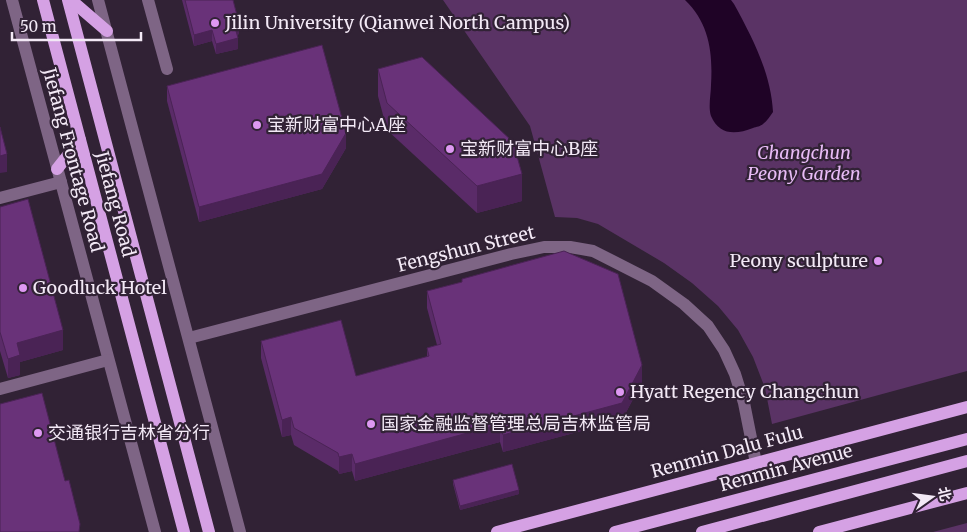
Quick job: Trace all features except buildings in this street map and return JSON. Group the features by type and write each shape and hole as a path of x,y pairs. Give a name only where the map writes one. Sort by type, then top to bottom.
{"main road":[{"name":"Jiefang Road","path":"43,0 184,532"},
{"path":"69,0 107,31"},
{"name":"Jiefang Road","path":"69,0 209,532"},
{"path":"57,169 80,140"},
{"name":"Renmin Dalu Fulu","path":"497,532 967,407"},
{"name":"Renmin Avenue","path":"615,532 967,438"},
{"path":"702,532 967,461"},
{"path":"819,532 857,527 967,493"}],"street":[{"name":"Jiefang Frontage Road","path":"12,0 155,532"},
{"path":"98,0 240,532"},
{"path":"148,0 167,69"},
{"path":"0,198 61,182"},
{"name":"Fengshun Street","path":"189,338 544,247 570,246 593,251 652,281 684,304 708,326 724,350 735,374 744,403 756,463"},
{"path":"0,389 108,360"}],"green space":[{"name":"Changchun Peony Garden","path":"443,0 967,0 967,371 772,424 765,388 753,357 738,330 718,306 692,283 664,263 598,224 577,218 555,217 530,126"},
{"path":"967,523 967,532 933,532"}],"shaded area":[{"path":"685,0 731,0 734,4 754,42 769,83 773,112 762,125 740,132 728,132 718,127 714,122 710,109 711,61 708,39 699,18"}],"place":[{"name":"Jilin University (Qianwei North Campus)","path":"215,23"},
{"name":"宝新财富中心A座","path":"257,125"},
{"name":"宝新财富中心B座","path":"450,149"},
{"name":"Peony sculpture","path":"878,261"},
{"name":"Goodluck Hotel","path":"23,288"},
{"name":"Hyatt Regency Changchun","path":"620,392"},
{"name":"国家金融监督管理总局吉林监管局","path":"371,424"},
{"name":"交通银行吉林省分行","path":"38,433"}]}
